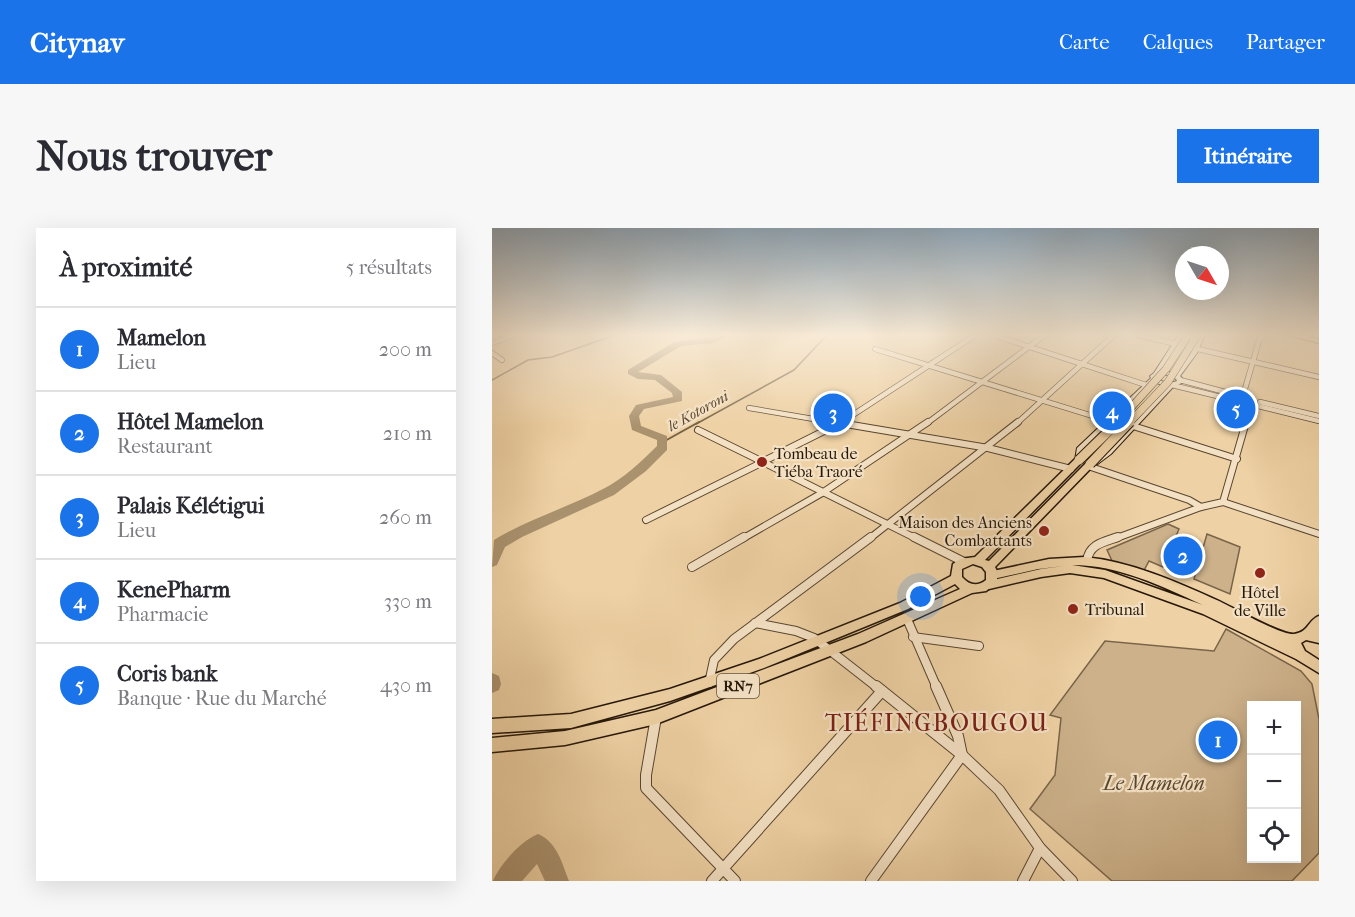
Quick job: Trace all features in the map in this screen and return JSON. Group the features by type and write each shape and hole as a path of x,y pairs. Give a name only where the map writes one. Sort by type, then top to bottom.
{"main road":[{"path":"1086,463 1080,450 1146,385 1162,364"},
{"path":"990,576 1172,364"},
{"path":"1086,463 1168,382 1179,364"},
{"path":"970,589 956,578 957,567 964,562 977,561 1071,469 1086,463 1098,462 1172,385 1178,383 1178,378 1187,364"},
{"path":"1155,375 1164,372 1178,378"},
{"path":"1155,375 1159,382 1172,385"},
{"path":"977,561 990,576"},
{"path":"990,576 1036,565 1087,561 1132,572 1210,603 1276,634 1296,640"},
{"path":"990,576 1070,569 1105,574 1207,611 1300,655 1319,667"},
{"name":"RN7","path":"493,745 566,738 656,717 907,620 970,589 980,589 990,576"},
{"name":"RN7","path":"499,725 571,721 656,700 709,683 904,606 956,578"},
{"path":"1300,655 1296,647 1296,640 1299,636 1314,637 1319,621"}],"street":[{"path":"924,364 1109,421"},
{"path":"692,567 822,493 910,435 1007,364"},
{"path":"1079,364 1146,385"},
{"path":"1242,399 1252,364"},
{"path":"1264,364 1319,377"},
{"path":"646,520 757,462 768,462 838,424 929,366"},
{"path":"709,683 714,660 734,639 988,448 1084,366"},
{"path":"1178,378 1242,399 1250,404 1319,422"},
{"path":"1172,385 1319,416"},
{"path":"1223,502 1237,459 1250,404"},
{"path":"749,408 988,448 1071,469"},
{"path":"1133,426 1237,459"},
{"path":"698,430 757,462"},
{"path":"768,462 822,493 964,562"},
{"path":"1086,463 1189,500 1201,507"},
{"path":"1087,561 1088,552 1094,546 1201,507 1223,502 1319,534"},
{"path":"872,881 962,755 958,736 907,620"},
{"path":"755,623 810,634 819,639 962,755 999,790 1040,848 1072,881"},
{"path":"913,637 979,646"},
{"path":"712,881 882,691"},
{"path":"656,717 646,775 646,788 725,867 735,881"},
{"path":"1023,881 1040,848"}],"green space":[{"path":"1168,524 1179,529 1163,567 1149,561 1142,574 1113,563 1107,550"},
{"path":"1207,534 1240,547 1230,594 1194,579"},
{"name":"Le Mamelon","path":"1226,629 1301,671 1312,684 1319,719 1319,853 1292,881 1112,881 1030,809 1055,775 1061,718 1050,715 1105,641 1214,651"}],"waterway":[{"path":"492,380 520,364"},
{"path":"492,561 499,544 517,533 609,492 642,468 663,447 663,438 636,428 634,416 640,407 678,399 677,392 658,377 638,376 631,372 643,364"},
{"name":"le Kotoroni","path":"696,424 794,370 799,364"},
{"name":"le Kotoroni","path":"663,442 699,422"},
{"path":"505,881 538,846 550,862 557,881"}],"place":[{"name":"Coris bank","path":"1236,409"},
{"name":"KenePharm","path":"1112,411"},
{"name":"Palais Kélétigui","path":"833,413"},
{"name":"Tombeau de Tiéba Traoré","path":"762,462"},
{"name":"Maison des Anciens Combattants","path":"1044,531"},
{"name":"Hôtel Mamelon","path":"1183,556"},
{"name":"Hôtel de Ville","path":"1260,573"},
{"name":"Tribunal","path":"1073,609"},
{"name":"Mamelon","path":"1218,740"}],"district":[{"name":"TIÉFINGBOUGOU","path":"937,723"}]}
